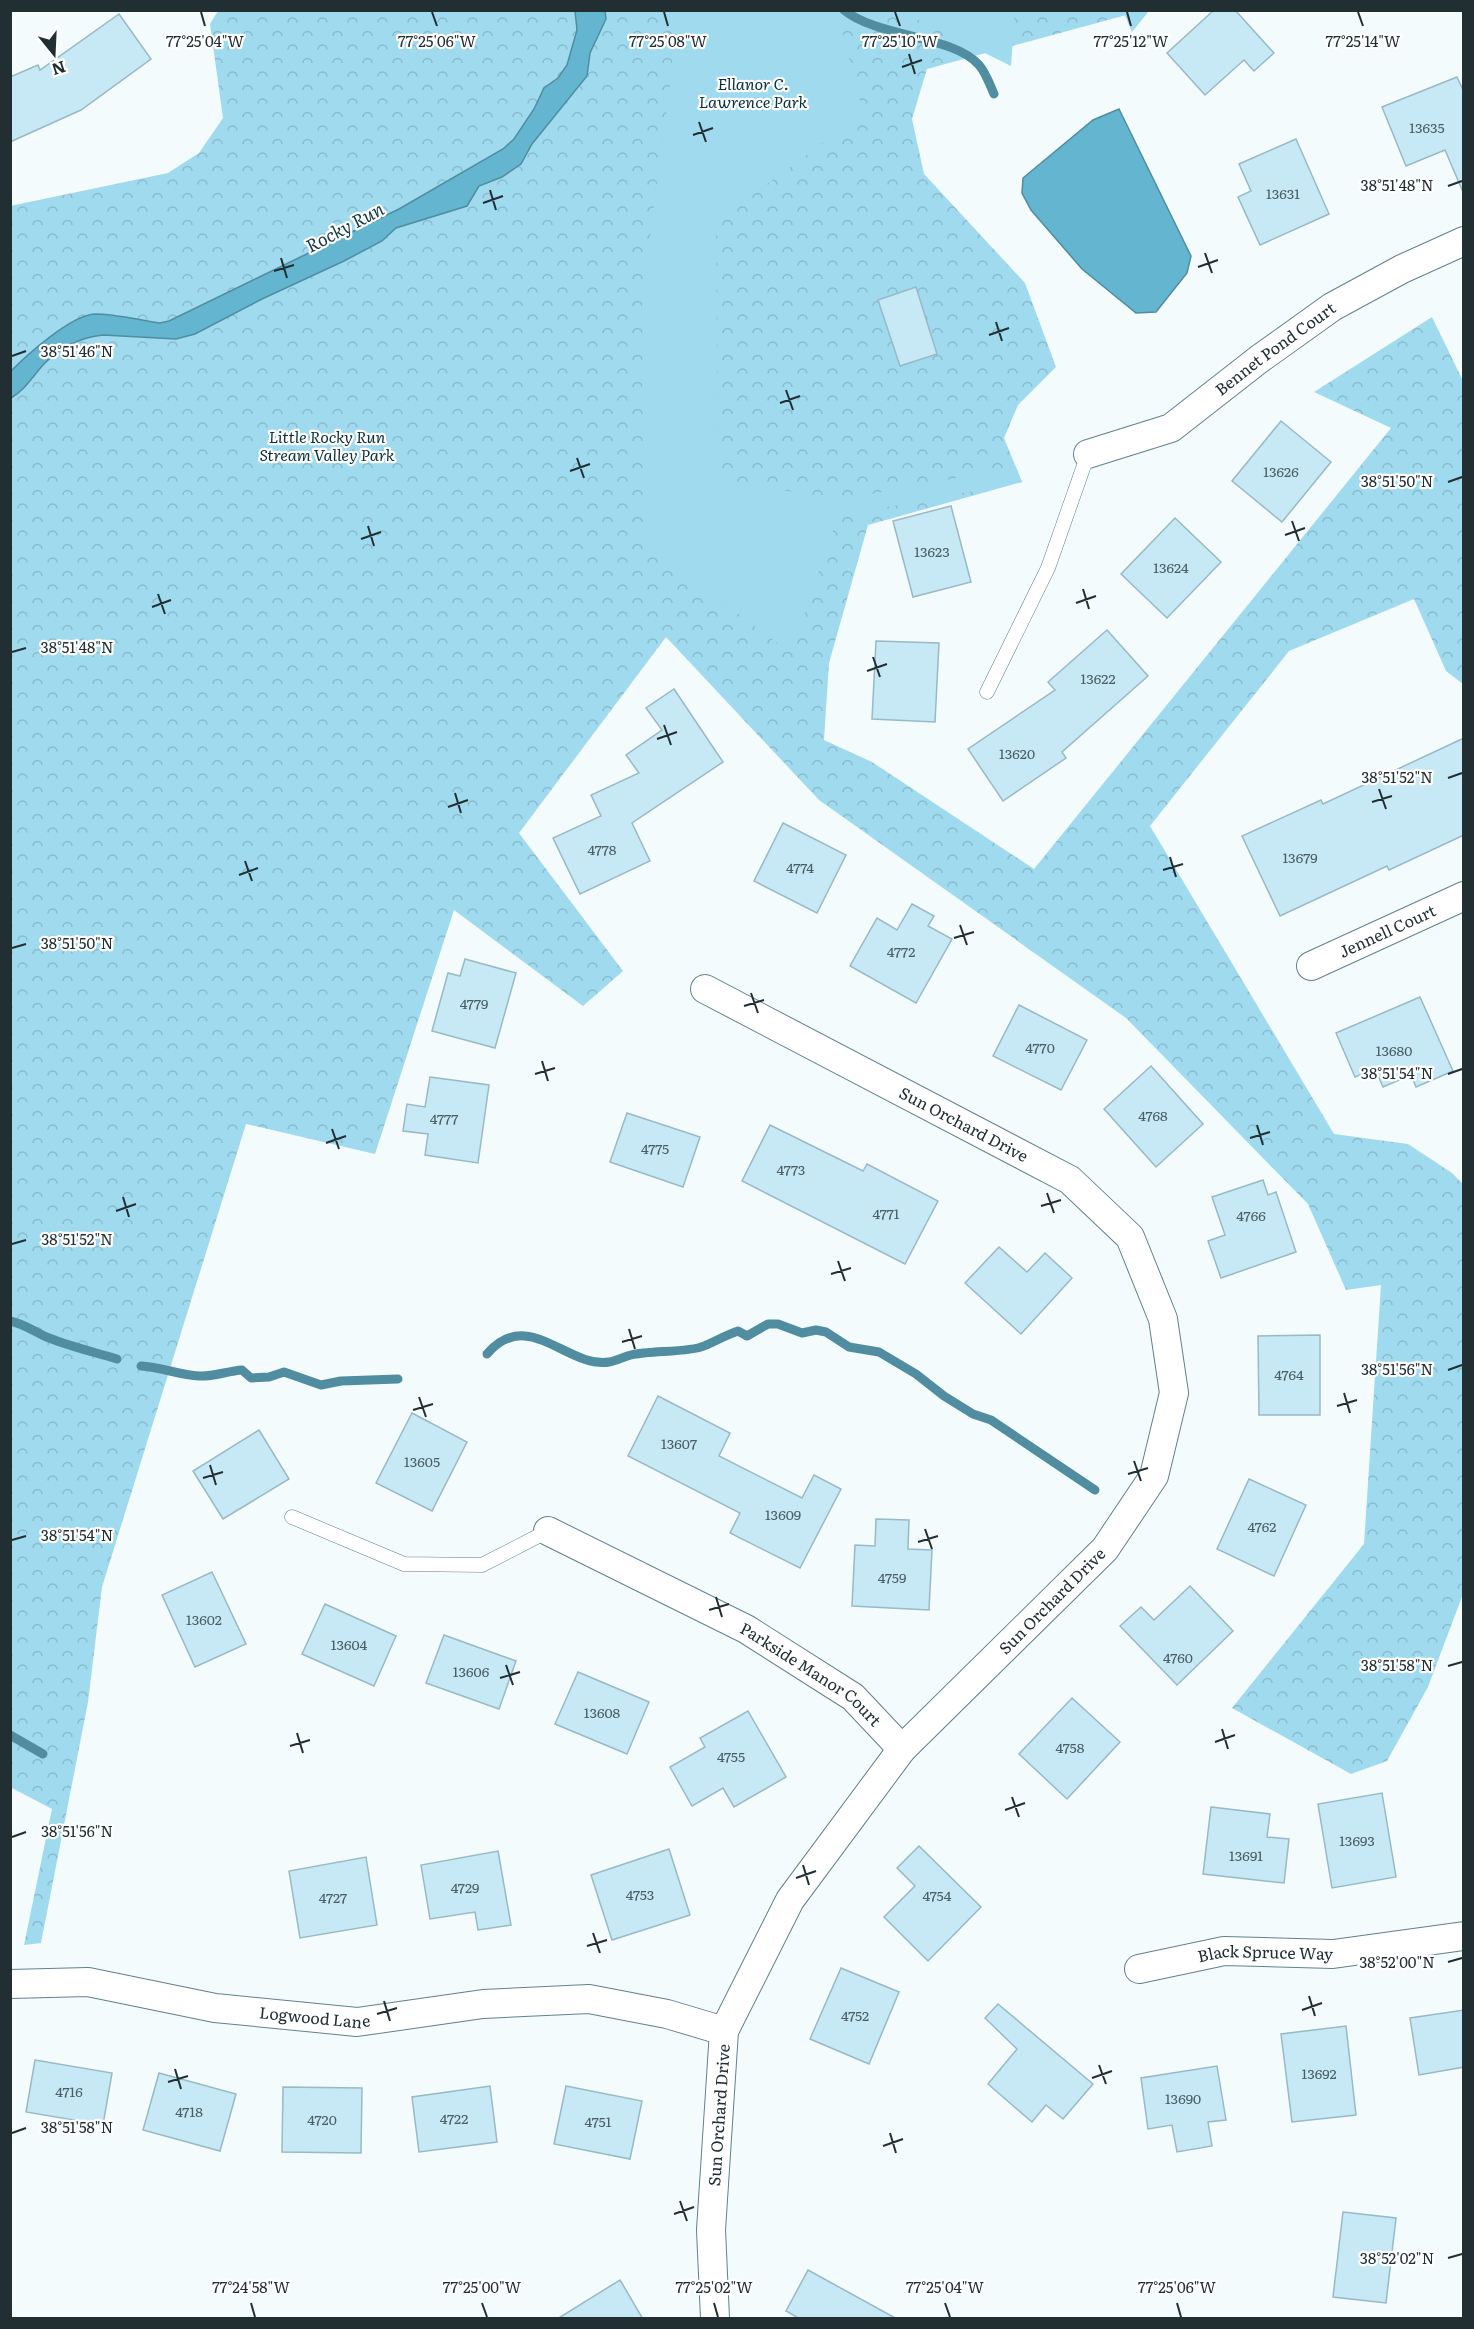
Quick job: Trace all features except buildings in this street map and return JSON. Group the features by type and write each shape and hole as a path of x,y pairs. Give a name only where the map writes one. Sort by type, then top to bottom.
{"street":[{"name":"Bennet Pond Court","path":"1088,454 1171,428 1266,353 1332,307 1402,269 1464,241"},
{"name":"Jennell Court","path":"1311,966 1464,896"},
{"name":"Sun Orchard Drive","path":"705,989 1070,1180 1130,1237 1163,1319 1174,1393 1154,1476 1105,1549 902,1749 790,1900 724,2031 711,2230 716,2319"},
{"name":"Parkside Manor Court","path":"548,1531 746,1629 852,1697 902,1749"},
{"name":"Black Spruce Way","path":"1139,1969 1224,1951 1333,1954 1464,1936"},
{"name":"Logwood Lane","path":"10,1984 88,1982 215,2008 357,2022 483,2004 590,1999 667,2014 724,2031"}],"lane":[{"path":"987,692 1048,568 1088,454"},
{"path":"292,1517 404,1563 482,1565 548,1531"}],"green space":[{"name":"Little Rocky Run Stream Valley Park","path":"218,11 1141,11 927,69 912,119 924,174 1025,283 1056,367 1018,405 1004,438 1022,482 868,525 829,663 824,740 872,762 1034,869 1391,428 1314,392 1432,317 1463,381 1463,684 1446,671 1414,599 1289,651 1150,826 1334,1134 1408,1144 1452,1173 1463,1184 1463,1594 1428,1687 1387,1761 1351,1774 1232,1708 1364,1544 1381,1285 1346,1290 1308,1204 1126,1018 819,800 666,637 519,833 623,971 583,1006 454,910 375,1154 246,1124 102,1587 88,1702 41,1943 24,1945 52,1809 10,1787 10,206 168,173 199,153 223,118 210,24"},
{"name":"Ellanor C. Lawrence Park","path":"675,11 837,11 863,113 716,222 718,481 844,499 1016,467 1022,482 838,516 791,653 643,544 642,296 671,78"},
{"path":"900,11 1015,11 1011,66"},
{"path":"1123,11 1149,11 1132,32"}],"shaded area":[{"path":"575,11 605,11 606,19 590,53 587,76 532,144 521,164 502,177 479,186 467,206 396,228 382,241 195,334 176,339 103,335 79,341 63,348 50,358 25,387 11,398 11,371 50,337 74,321 95,314 160,323 169,321 399,209 503,149 514,139 534,109 544,88 558,78 567,65 577,30"},
{"path":"1119,109 1191,256 1187,273 1156,312 1136,313 1082,269 1031,210 1022,193 1023,178 1093,120"}],"waterway":[{"path":"844,10 876,26 934,42 967,55 979,65 994,94"},
{"path":"10,1321 58,1341 117,1359"},
{"path":"487,1354 502,1341 518,1336 533,1337 594,1362 609,1362 639,1353 697,1348 738,1331 747,1336 768,1324 778,1324 802,1333 816,1330 826,1332 849,1347 879,1352 916,1374 944,1396 973,1414 991,1420 1095,1490"},
{"path":"141,1366 199,1376 242,1370 251,1378 269,1377 284,1372 321,1385 341,1381 398,1379"},
{"path":"10,1735 43,1754"}],"water label":[{"name":"Rocky Run","path":"345,228"}]}
